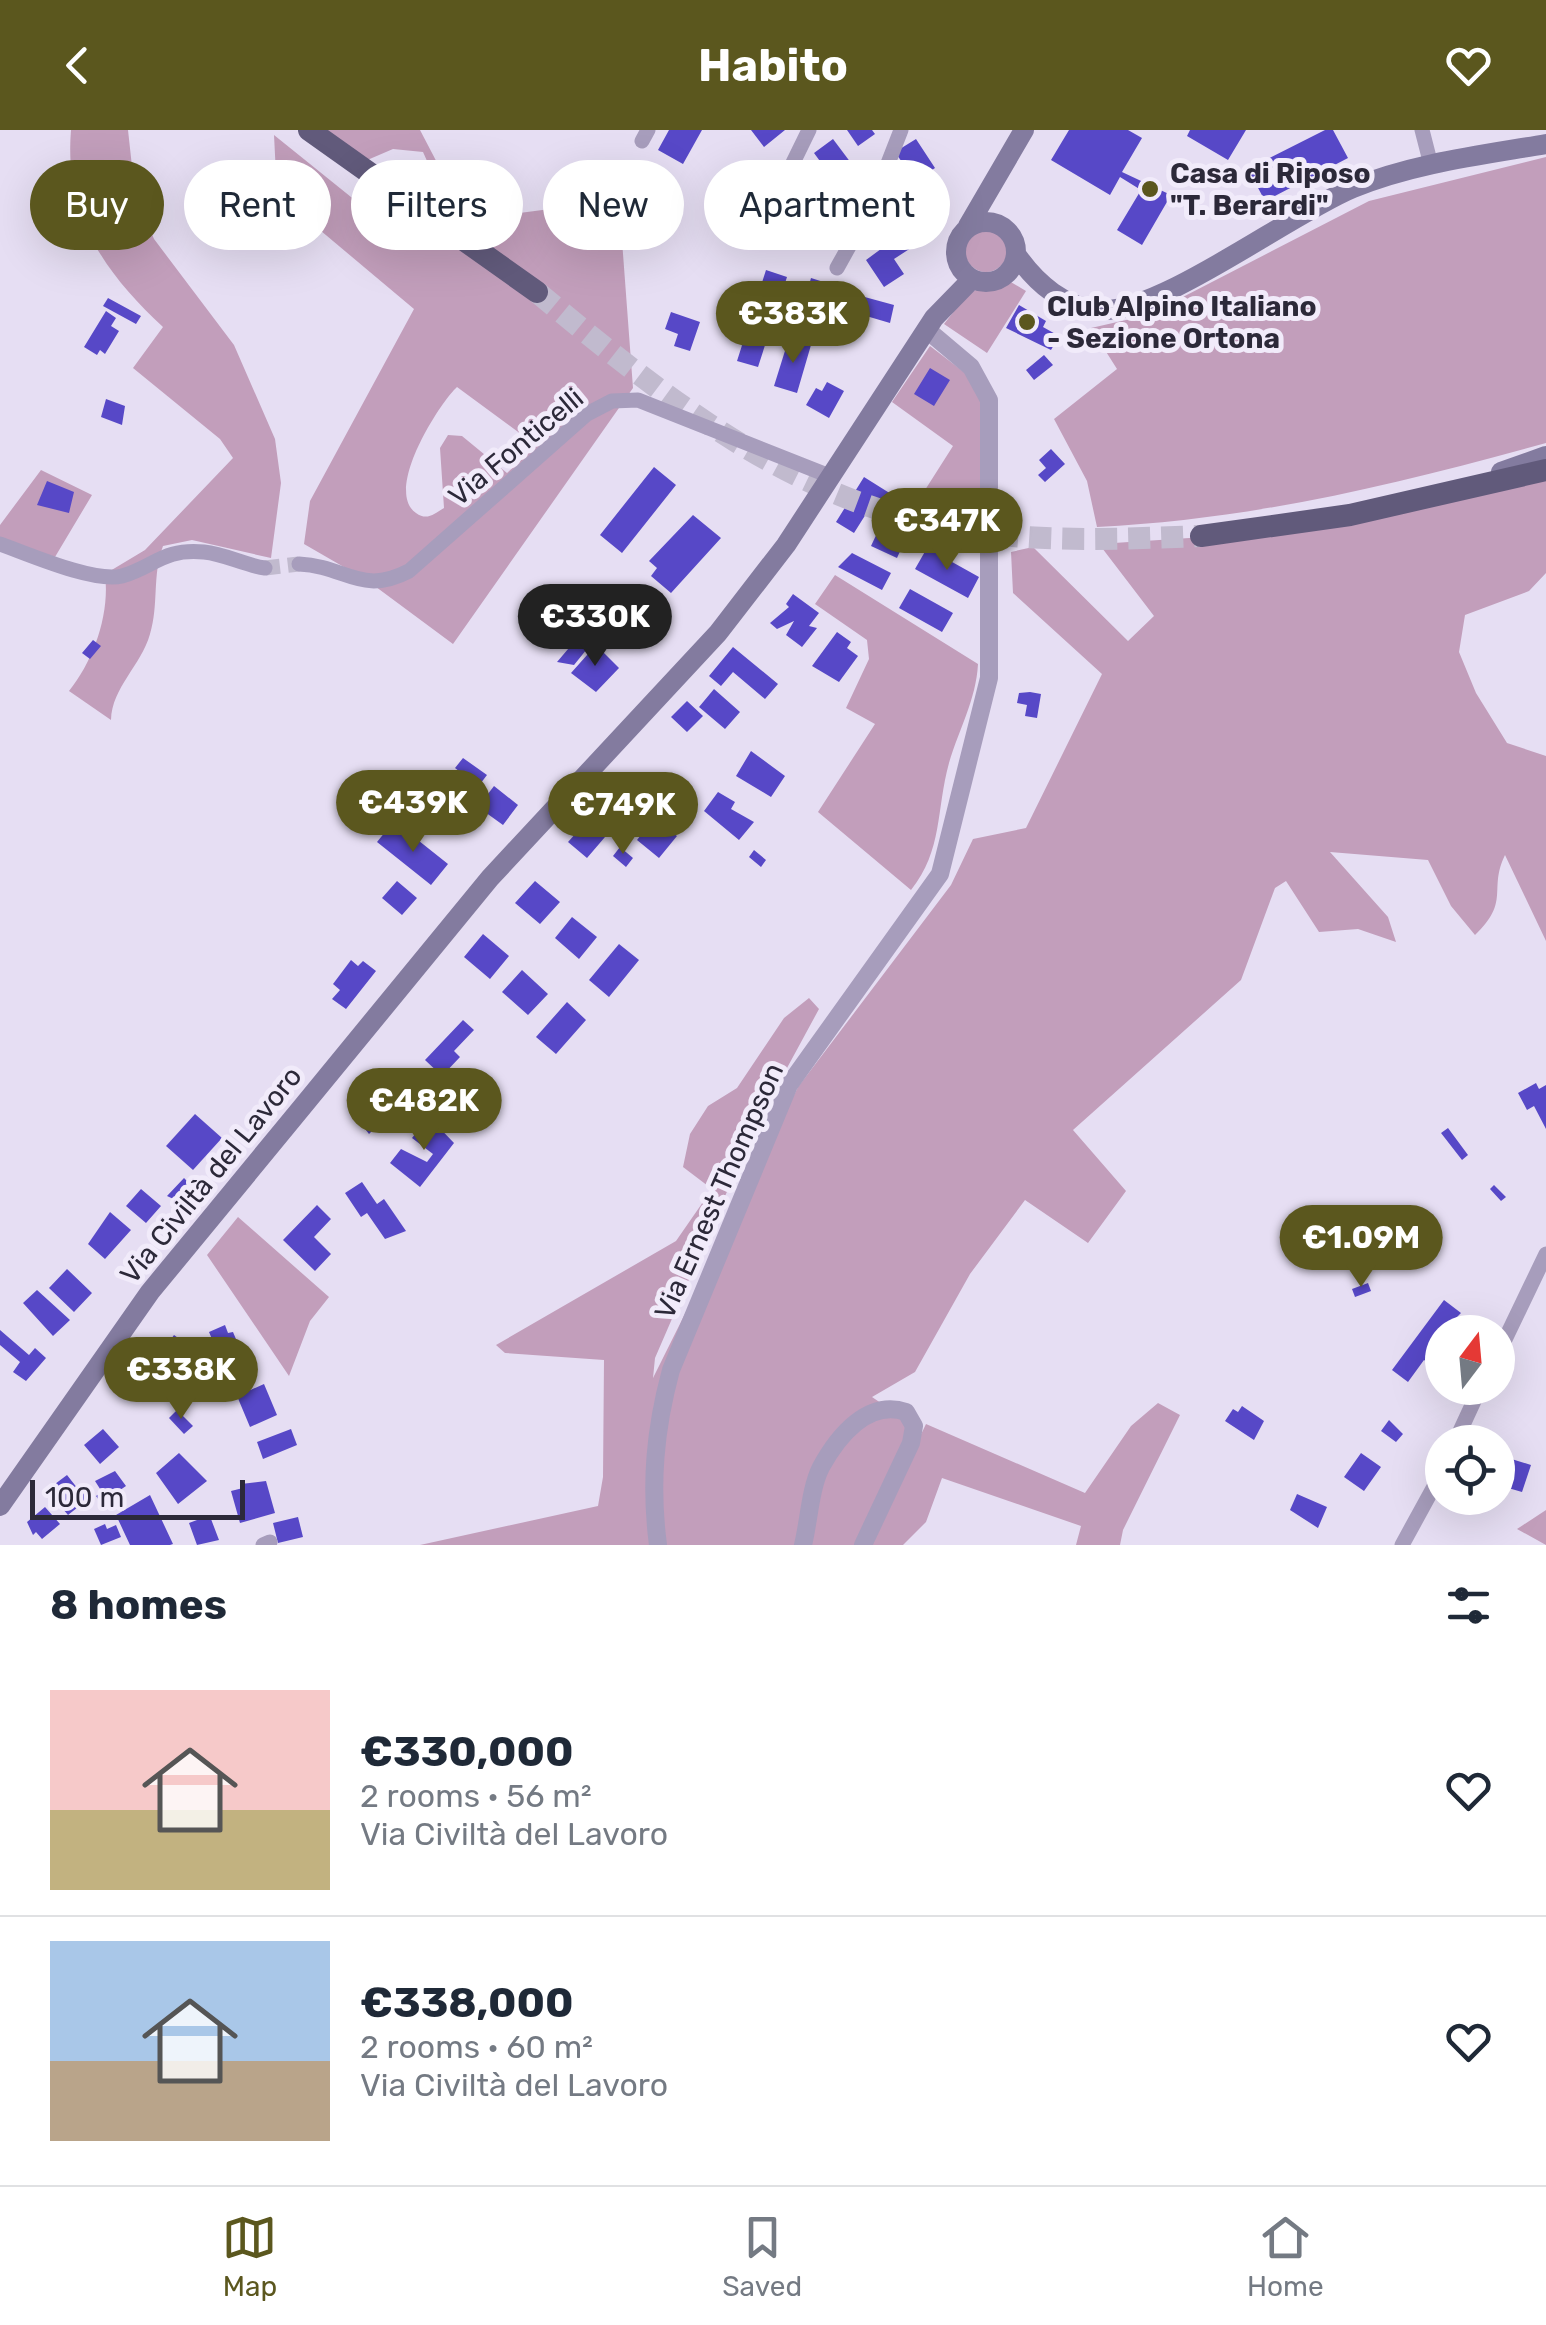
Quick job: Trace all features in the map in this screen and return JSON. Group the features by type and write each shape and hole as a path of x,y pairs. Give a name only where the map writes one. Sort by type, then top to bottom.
{"main road":[{"path":"308,130 537,292"},
{"path":"1016,254 1001,278 992,282 972,279 964,273 955,254 966,228 996,184 1024,130"},
{"path":"1001,278 1052,291 1095,310 1137,304 1335,196 1431,164 1546,144"},
{"path":"996,184 997,223"},
{"path":"966,228 981,222 997,223 1012,236 1016,254 1029,272 1052,291"},
{"name":"Via Civiltà del Lavoro","path":"926,329 955,254"},
{"name":"Via Civiltà del Lavoro","path":"0,1506 150,1292 490,878 718,633 786,546 926,329 972,279"},
{"path":"1434,497 1546,456"},
{"path":"1201,536 1278,528 1546,470"}],"street":[{"path":"794,160 809,130"},
{"path":"837,268 870,207 900,130"},
{"path":"1422,130 1431,164"},
{"name":"Via Ernest Thompson","path":"658,1545 654,1460 658,1418 671,1370 789,1085 940,874 989,678 989,400 971,367 926,329"},
{"name":"Via Fonticelli","path":"299,564 364,582 386,583 409,572 587,414 612,400 638,400 832,477"},
{"path":"0,544 98,576 121,576 151,560 184,552 206,552 265,568"},
{"path":"1515,1319 1546,1254"},
{"path":"804,1545 820,1468 856,1422 874,1410 892,1407 906,1412 914,1426 912,1443 864,1545"},
{"path":"1402,1545 1425,1503"}],"shaded area":[{"path":"71,130 128,130 131,160 71,160"},
{"path":"324,130 420,130 436,160 427,160 423,152 393,149 364,160"},
{"path":"274,135 305,160 275,160"},
{"path":"1546,157 1546,443 1324,498 1212,516 1097,527 1087,481 1054,419 1117,369 1091,328 1148,315 1369,201"},
{"path":"331,181 351,197 351,250 523,250 523,213 543,210 543,250 623,250 633,388 453,644 368,581 304,544 310,501 414,309 331,239","holes":["457,387 529,440 530,452 507,473 462,436 448,435 440,448 444,508 424,516 416,513 408,502 406,487 417,448"]},
{"path":"986,230 1001,236 1007,251 1001,266 986,272 971,266 965,251 971,236"},
{"path":"98,250 162,250 234,345 275,439 281,483 271,558 192,540 163,546 150,634 116,697 111,720 69,691 98,636 105,605 105,574 145,550 233,458 220,439 133,368 163,327"},
{"path":"1009,281 1026,291 987,353 944,324 969,292"},
{"path":"930,346 973,379 980,396 981,521 925,490 953,446 892,402"},
{"path":"41,470 92,495 55,557 0,539 0,525"},
{"path":"1546,479 1546,573 1529,591 1465,615 1459,652 1476,693 1507,743 1546,756 1546,941 1505,855 1496,904 1475,935 1451,906 1428,860 1330,852 1388,917 1396,942 1358,929 1319,932 1286,881 1275,888 1241,980 1073,1130 1126,1191 1088,1243 1025,1200 970,1274 915,1372 872,1397 903,1418 908,1434 858,1545 420,1545 598,1506 603,1477 604,1360 505,1353 496,1345 676,1241 712,1189 683,1167 690,1134 708,1106 737,1088 784,1018 809,998 819,1009 755,1127 655,1358 653,1378 798,1087 951,885 973,839 1026,828 1102,674 1013,593 1011,552 1033,547 1128,641 1154,616 1099,544 1324,529"},
{"path":"835,575 978,664 971,702 949,763 934,845 911,890 818,812 875,724 846,708 869,659 867,640 815,604"},
{"path":"238,1217 329,1297 310,1321 289,1376 207,1255"},
{"path":"1158,1403 1180,1415 1123,1530 1120,1545 1076,1545 1081,1526 942,1478 926,1522 903,1545 868,1545 926,1424 1085,1493 1131,1426"},
{"path":"1546,1510 1546,1545 1517,1529"}],"building":[{"path":"669,130 702,130 684,162 658,150"},
{"path":"751,130 785,130 764,147"},
{"path":"847,130 872,130 875,134 858,146"},
{"name":"Casa di Riposo \"T. Berardi\"","path":"1069,130 1128,130 1142,138 1122,172 1171,195 1142,245 1117,230 1141,190 1120,177 1110,195 1051,160"},
{"path":"1190,130 1246,130 1228,160 1187,136"},
{"path":"1325,130 1333,130 1348,158 1265,201 1248,169"},
{"path":"833,139 849,160 819,160 814,153"},
{"path":"916,139 930,160 900,160 895,152"},
{"path":"880,250 908,250 894,259 904,274 884,287 866,260"},
{"path":"766,270 787,277 758,367 737,361"},
{"path":"811,278 833,285 820,330 798,323"},
{"path":"861,296 894,305 890,323 856,313"},
{"path":"108,298 141,316 136,324 103,306"},
{"path":"1019,305 1046,321 1043,327 1059,336 1051,350 1006,328"},
{"path":"106,311 116,318 111,326 119,331 105,354 100,350 97,355 84,347"},
{"path":"671,312 700,322 690,351 674,346 678,334 665,329"},
{"path":"789,338 811,345 797,393 774,386"},
{"path":"1044,355 1053,365 1034,380 1026,370"},
{"path":"930,368 950,380 934,406 914,394"},
{"path":"827,382 844,391 829,418 806,405 816,388 822,391"},
{"path":"106,399 125,406 122,425 101,417"},
{"path":"1051,449 1065,464 1045,482 1038,475 1046,468 1039,460"},
{"path":"654,467 676,485 622,553 600,535"},
{"path":"864,477 907,504 897,521 871,506 854,533 836,522"},
{"path":"47,481 74,492 69,513 37,505"},
{"path":"693,515 721,538 671,593 651,576 657,568 649,561"},
{"path":"879,529 905,540 897,558 871,546"},
{"path":"927,548 979,577 968,598 915,569"},
{"path":"852,553 891,573 882,590 838,567"},
{"path":"910,589 953,613 942,632 899,608"},
{"path":"793,594 819,613 809,626 817,628 802,647 786,635 794,621 777,629 770,623 789,607 786,604"},
{"path":"837,632 851,642 847,648 858,656 839,682 812,666"},
{"path":"580,635 591,644 574,665 557,662"},
{"path":"93,640 101,646 90,659 82,653"},
{"path":"596,645 619,668 596,692 571,673"},
{"path":"733,647 778,684 765,699 733,672 721,686 709,676"},
{"path":"714,689 740,712 725,729 699,707"},
{"path":"1019,693 1041,694 1037,718 1025,716 1027,705 1017,703"},
{"path":"687,701 703,716 687,732 671,717"},
{"path":"751,751 785,776 771,797 736,776"},
{"path":"463,758 487,775 467,801 453,789 464,775 455,768"},
{"path":"658,774 691,801 684,809 671,799 662,811 641,794"},
{"path":"494,786 518,805 503,825 478,807"},
{"path":"718,792 735,802 731,809 754,822 739,840 704,811"},
{"path":"654,818 677,836 659,858 637,840"},
{"path":"586,822 605,837 587,858 568,842"},
{"path":"390,826 405,837 409,833 448,864 431,885 377,842"},
{"path":"620,847 633,858 626,867 613,856"},
{"path":"754,850 766,860 761,867 749,857"},
{"path":"397,881 417,898 402,915 382,898"},
{"path":"535,881 560,902 540,924 515,903"},
{"path":"572,917 597,937 579,959 555,938"},
{"path":"483,934 509,956 490,979 464,957"},
{"path":"619,944 639,960 609,997 589,980"},
{"path":"351,960 358,966 363,961 376,971 346,1009 332,999 340,990 333,984"},
{"path":"522,970 548,994 528,1015 502,992"},
{"path":"567,1002 586,1020 556,1054 536,1037"},
{"path":"463,1020 474,1030 454,1051 460,1057 442,1076 425,1060"},
{"path":"382,1083 398,1105 369,1134 355,1116 363,1110 358,1102"},
{"path":"1536,1083 1539,1089 1546,1085 1546,1129 1534,1106 1527,1110 1518,1093"},
{"path":"195,1114 222,1138 193,1170 166,1146"},
{"path":"429,1117 454,1143 420,1187 390,1163 401,1149 427,1162 433,1154 412,1138"},
{"path":"1448,1128 1468,1155 1462,1160 1441,1133"},
{"path":"184,1178 190,1184 180,1202 167,1196"},
{"path":"362,1182 377,1204 384,1199 406,1231 385,1239 367,1213 361,1217 345,1193"},
{"path":"1494,1185 1506,1197 1501,1201 1490,1189"},
{"path":"141,1189 161,1206 146,1223 126,1206"},
{"path":"317,1205 331,1219 314,1237 331,1254 315,1271 283,1240"},
{"path":"110,1212 131,1230 105,1259 88,1244"},
{"path":"67,1269 92,1293 74,1312 49,1288"},
{"path":"1368,1283 1371,1291 1355,1297 1352,1289"},
{"path":"37,1290 70,1320 53,1336 23,1303"},
{"path":"1444,1300 1461,1313 1459,1315 1433,1315"},
{"path":"225,1325 228,1333 233,1332 248,1368 222,1379 214,1361 220,1358 209,1332"},
{"path":"1425,1326 1425,1361 1408,1382 1392,1370"},
{"path":"0,1330 29,1355 35,1348 46,1358 26,1381 13,1372 20,1362 0,1345"},
{"path":"174,1335 203,1356 187,1378 178,1372 174,1377 154,1363"},
{"path":"264,1384 277,1415 250,1427 237,1396"},
{"path":"1242,1406 1264,1421 1254,1440 1225,1421 1233,1409 1238,1412"},
{"path":"177,1410 193,1426 184,1434 169,1418"},
{"path":"1389,1420 1403,1434 1396,1442 1381,1431"},
{"path":"103,1429 119,1447 100,1464 84,1445"},
{"path":"291,1429 297,1445 263,1459 257,1442"},
{"path":"179,1453 207,1481 178,1504 156,1473"},
{"path":"1361,1453 1381,1467 1364,1491 1344,1477"},
{"path":"1515,1460 1531,1465 1522,1492 1515,1490"},
{"path":"115,1471 126,1486 101,1503 96,1496 102,1492 95,1481"},
{"path":"67,1475 78,1489 83,1485 92,1496 68,1515 47,1490"},
{"path":"266,1481 275,1513 240,1523 231,1491 243,1488 241,1484"},
{"path":"1297,1494 1327,1507 1318,1528 1290,1510"},
{"path":"150,1495 173,1544 130,1545 116,1515"},
{"path":"45,1507 60,1524 42,1539 36,1532 33,1535 27,1522"},
{"path":"205,1517 211,1519 219,1540 197,1545 189,1523"},
{"path":"298,1517 303,1537 278,1543 273,1523"},
{"path":"105,1524 107,1529 116,1525 121,1537 101,1545 94,1529"}],"tunnel":[{"path":"537,292 681,405 732,439 839,495 897,515 987,533 1079,539 1201,536"},
{"path":"265,568 299,564"}],"place":[{"name":"Casa di Riposo \"T. Berardi\"","path":"1150,189"},
{"name":"Club Alpino Italiano - Sezione Ortona","path":"1027,322"}]}
